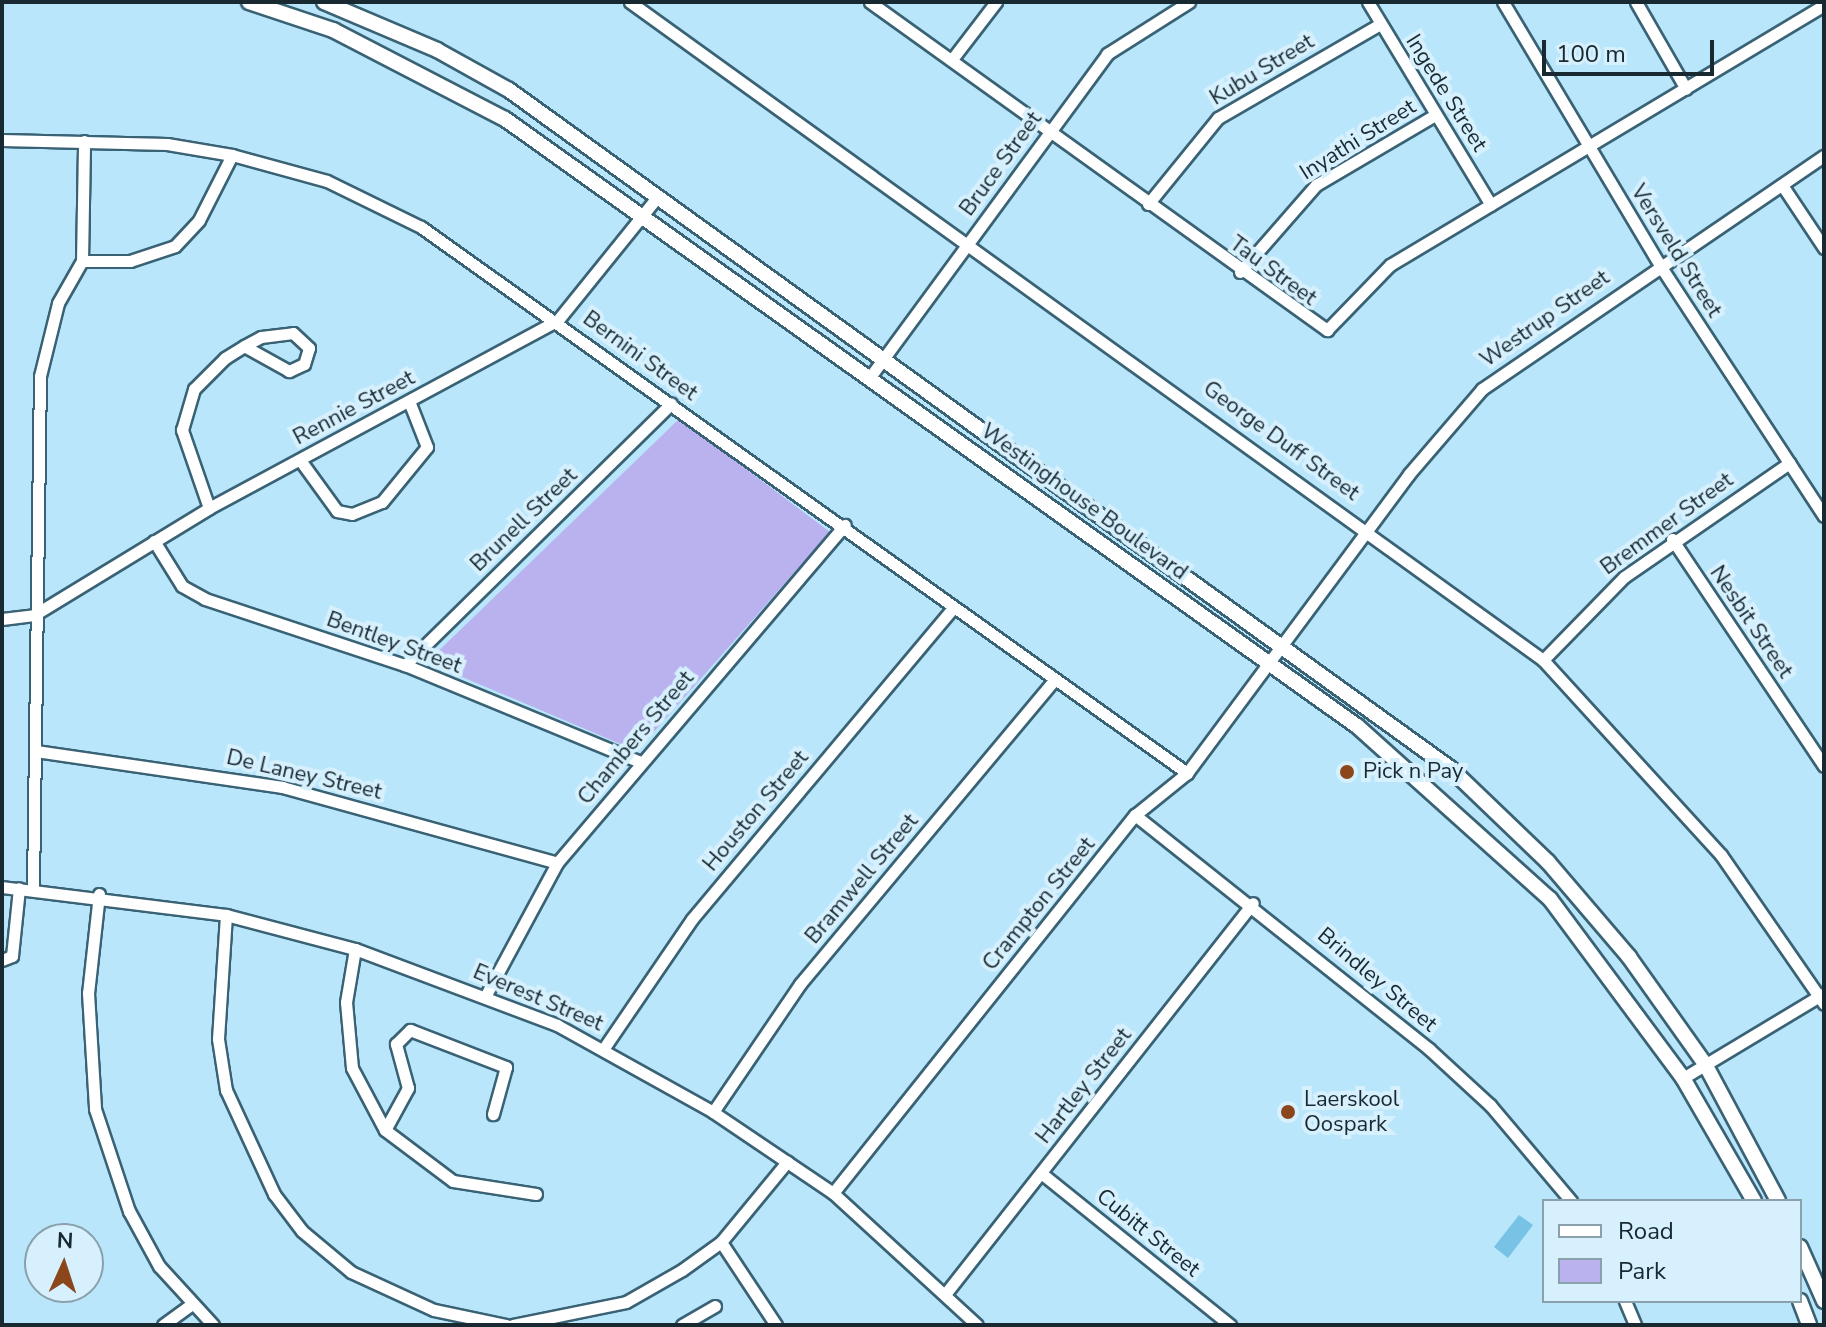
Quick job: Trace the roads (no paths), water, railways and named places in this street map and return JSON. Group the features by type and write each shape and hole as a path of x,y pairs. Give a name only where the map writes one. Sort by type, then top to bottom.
{"street":[{"name":"Westinghouse Boulevard","path":"249,2 333,30 438,80 643,217 870,377 1274,666 1415,773 1537,885 1683,1078 1753,1199"},
{"name":"Westinghouse Boulevard","path":"324,2 437,50 509,90 886,356 1423,747 1509,821 1629,957 1705,1064 1777,1199"},
{"name":"George Duff Street","path":"630,2 1370,531 1543,660 1721,855 1823,998"},
{"name":"Tau Street","path":"870,2 953,58 1049,134 1240,272 1327,330 1390,265 1590,148 1824,5"},
{"path":"953,58 996,2"},
{"name":"Bruce Street","path":"870,377 1107,54 1189,2"},
{"name":"Ingede Street","path":"1368,2 1491,205"},
{"name":"Versveld Street","path":"1503,2 1659,264 1824,516"},
{"path":"1636,2 1686,89"},
{"name":"Kubu Street","path":"1148,204 1218,118 1380,24"},
{"name":"Inyathi Street","path":"1240,272 1316,185 1435,115"},
{"name":"Bernini Street","path":"2,140 84,141 232,155 327,181 421,227 558,320 671,404 845,525 952,609 1187,773"},
{"path":"33,888 36,751 34,615 44,344 82,261 84,141"},
{"path":"82,261 130,261 175,246 199,220 232,155"},
{"name":"Westrup Street","path":"1285,649 1370,531 1482,389 1659,264 1824,156"},
{"path":"1782,185 1824,248"},
{"name":"Rennie Street","path":"34,615 209,508 558,320 658,196"},
{"path":"209,508 185,448 185,408 207,374 244,346 286,331 309,348 304,364 289,371 244,346"},
{"path":"300,460 337,511 352,514 382,502 412,475 427,447 409,401"},
{"name":"Brunell Street","path":"405,665 671,404"},
{"name":"Bremmer Street","path":"1543,660 1593,605 1672,539 1789,463"},
{"name":"Chambers Street","path":"486,995 557,863 845,525"},
{"name":"Nesbit Street","path":"1672,539 1824,766"},
{"name":"Bentley Street","path":"154,541 191,592 405,665 640,762"},
{"name":"Houston Street","path":"604,1048 692,919 952,609"},
{"path":"2,619 34,615"},
{"name":"Crampton Street","path":"833,1193 1135,815 1187,773 1285,649"},
{"name":"Bramwell Street","path":"713,1112 800,984 1053,681"},
{"name":"De Laney Street","path":"36,751 282,787 557,863"},
{"name":"Brindley Street","path":"1135,815 1253,903 1480,1096 1569,1199"},
{"name":"Everest Street","path":"2,887 99,894 226,915 355,949 486,995 604,1048 713,1112 833,1193 946,1293 977,1325"},
{"path":"2,960 12,956 19,888"},
{"path":"99,894 88,993 95,1109 129,1211 191,1305 213,1325"},
{"name":"Hartley Street","path":"946,1293 1253,903"},
{"path":"226,915 218,1039 226,1090 274,1194 302,1231 351,1272 434,1310 506,1325"},
{"path":"355,949 346,1002 352,1068 385,1130 416,1160 453,1181 536,1194"},
{"path":"1683,1078 1823,998"},
{"path":"385,1130 408,1088 396,1044 410,1030 506,1067 493,1114"},
{"path":"513,1325 626,1302 721,1242 787,1162"},
{"name":"Cubitt Street","path":"1041,1173 1230,1325"},
{"path":"721,1242 776,1325"},
{"path":"1802,1252 1824,1301"},
{"path":"1626,1303 1635,1325"},
{"path":"1801,1303 1809,1325"},
{"path":"163,1325 191,1305"},
{"path":"682,1325 715,1306"}],"water":[{"path":"1519,1215 1533,1225 1508,1258 1494,1247"}],"place":[{"name":"Pick n Pay","path":"1347,772"},
{"name":"Laerskool Oospark","path":"1288,1112"}]}
